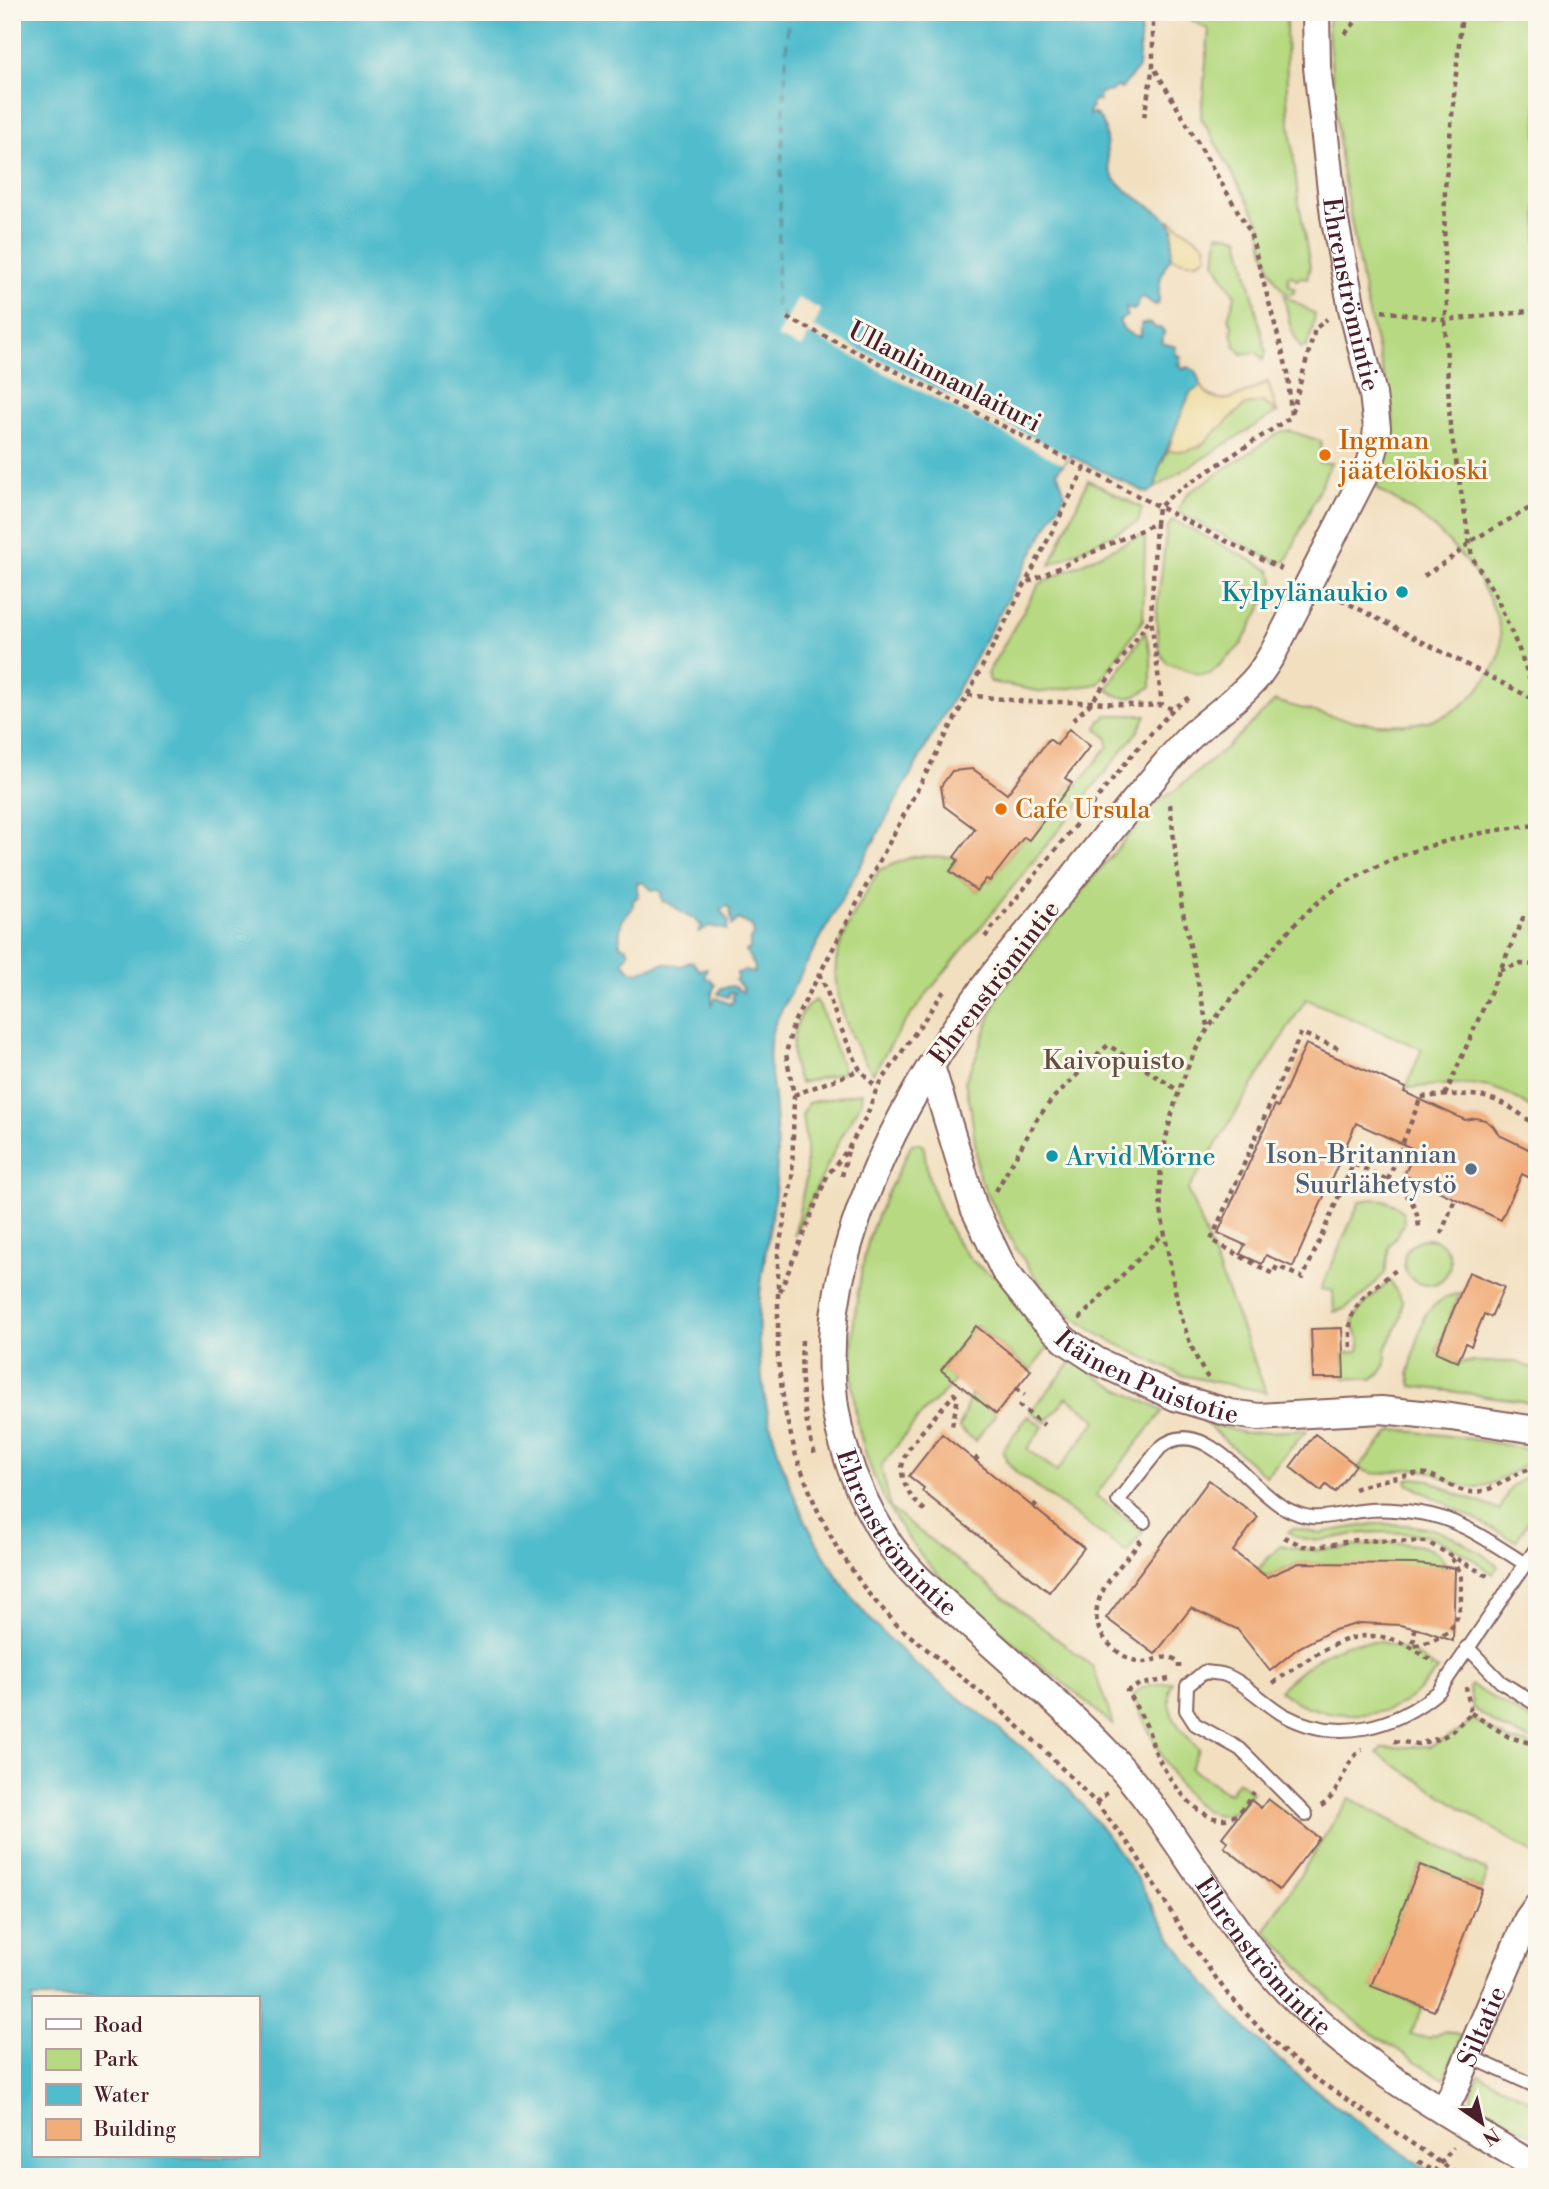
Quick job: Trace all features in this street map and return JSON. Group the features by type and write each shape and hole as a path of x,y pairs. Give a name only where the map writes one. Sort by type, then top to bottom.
{"street":[{"name":"Ehrenströmintie","path":"1316,12 1317,67 1334,216 1352,309 1373,394 1377,428 1370,464 1299,578 1273,653 1256,678 1189,738 1155,776 982,990 931,1066 895,1128 865,1198 848,1247 834,1332 832,1369 835,1404 844,1448 864,1499 888,1543 921,1581 1068,1712 1128,1773 1249,1946 1277,1980 1355,2053 1537,2168"},
{"name":"Itäinen Puistotie","path":"931,1066 974,1208 991,1246 1018,1291 1042,1318 1066,1341 1097,1361 1165,1393 1230,1413 1259,1417 1381,1410 1537,1430"},
{"name":"Siltatie","path":"1443,2111 1527,1920 1537,1906"}],"lane":[{"path":"1144,1522 1118,1501 1160,1448 1168,1441 1183,1438 1210,1445 1282,1507 1315,1519 1364,1510 1421,1513 1471,1529 1525,1564"},
{"path":"1311,1812 1267,1776 1240,1749 1195,1724 1186,1710 1188,1686 1204,1672 1226,1675 1284,1715 1311,1726 1340,1731 1362,1730 1384,1724 1424,1703 1439,1690 1537,1547"},
{"path":"1467,1647 1501,1682 1537,1704"},
{"path":"1469,2056 1537,2087"}],"path":[{"path":"1144,117 1153,66 1153,12"},
{"path":"1462,12 1445,188 1445,320 1450,425 1472,558 1495,594 1521,652 1537,700"},
{"path":"1153,66 1250,232 1288,373 1291,417"},
{"path":"1381,311 1445,320 1537,309"},
{"path":"1162,705 1151,618 1158,508 1173,494 1291,417 1315,329 1333,313"},
{"name":"Ullanlinnanlaituri","path":"787,318 1537,700"},
{"path":"1086,468 793,1024 786,1054 794,1095 792,1180 778,1253 778,1361 785,1410 796,1456 816,1507 836,1546 867,1592 898,1626 991,1701 1096,1803 1133,1851 1188,1940 1227,1993 1264,2033 1310,2075 1462,2177"},
{"path":"1424,576 1471,541 1537,504"},
{"path":"1027,582 1156,523"},
{"path":"1073,720 1092,702 1151,618"},
{"path":"981,942 1132,755 1172,709 1194,694"},
{"path":"968,695 1028,702 1162,705 1172,709"},
{"path":"1132,755 1169,792 1181,903 1208,1030"},
{"path":"1230,1413 1200,1366 1176,1299 1164,1232 1159,1186 1179,1091 1188,1066 1208,1030 1272,949 1317,902 1348,881 1405,852 1467,835 1537,825"},
{"path":"1445,1095 1522,918 1537,925"},
{"path":"1500,970 1520,964 1537,965"},
{"path":"820,972 860,1070 877,1088"},
{"path":"779,1296 827,1175 848,1149 867,1115 877,1088 948,986"},
{"path":"1338,1048 1301,1033 1211,1240 1273,1274 1277,1266 1303,1278 1353,1164 1388,1180 1406,1195 1415,1208 1420,1231"},
{"path":"994,1194 1037,1119 1053,1098 1108,1045 1179,1091"},
{"path":"794,1095 860,1070"},
{"path":"1388,1180 1421,1097 1492,1097 1537,1126"},
{"path":"1441,1234 1455,1199"},
{"path":"1074,1325 1164,1232"},
{"path":"1351,1347 1351,1320 1354,1311 1377,1285 1396,1270"},
{"path":"1016,1388 1025,1395"},
{"path":"925,1510 907,1493 903,1469 905,1455 954,1394 958,1398 951,1430"},
{"path":"1018,1405 1044,1425"},
{"path":"975,1461 980,1454"},
{"path":"1345,1493 1372,1482 1425,1473 1463,1492 1476,1492 1497,1488 1521,1471 1537,1468"},
{"path":"1033,1507 1039,1501"},
{"path":"1284,1537 1303,1545 1318,1547 1355,1540 1427,1542 1508,1588"},
{"path":"1143,1538 1101,1591 1096,1608 1097,1622 1102,1634 1118,1652 1130,1660 1143,1662 1168,1656 1179,1662 1174,1676 1164,1681 1138,1685 1127,1692 1148,1728 1156,1753 1186,1799 1212,1818 1236,1815 1267,1776"},
{"path":"1413,1646 1434,1642 1458,1618 1461,1607 1461,1574 1447,1552"},
{"path":"1413,1646 1415,1628"},
{"path":"1255,1695 1323,1650 1353,1637 1382,1638 1413,1646 1440,1668"},
{"path":"1465,1685 1471,1713 1509,1737 1537,1745"},
{"path":"1390,1741 1418,1744 1441,1738 1471,1713"},
{"path":"1311,1812 1331,1799 1354,1755 1372,1744"},
{"path":"1419,2164 1420,2162 1435,2172 1456,2143"}],"green space":[{"path":"1184,12 1286,12 1287,99 1298,197 1310,267 1307,278 1297,280 1291,275 1288,276 1289,286 1295,289 1293,294 1288,294 1276,281 1265,252 1260,223 1201,117 1209,30"},
{"name":"Kaivopuisto","path":"1329,12 1537,12 1537,1114 1506,1093 1491,1088 1459,1084 1406,1088 1422,1049 1306,999 1188,1190 1266,1392 1181,1375 1101,1336 1069,1314 1040,1283 1016,1249 979,1177 965,1081 998,996 1059,918 1155,804 1227,747 1275,701 1363,722 1399,725 1426,721 1452,711 1467,701 1498,660 1501,646 1496,615 1472,569 1430,525 1376,487 1392,438 1393,414 1365,297 1341,164 1328,30"},
{"path":"1218,234 1239,237 1266,352 1263,360 1257,352 1242,354 1234,345 1231,333 1233,327 1228,318 1235,296 1215,263"},
{"path":"1284,295 1315,314 1306,347 1301,348 1291,329"},
{"path":"1263,402 1277,412 1155,488 1159,468 1168,451 1186,451 1199,447 1245,405"},
{"path":"1282,431 1321,441 1319,463 1331,463 1287,560 1280,564 1181,514 1178,509 1187,494"},
{"path":"1088,480 1142,508 1138,522 1050,565"},
{"path":"1173,520 1270,570 1274,579 1273,586 1241,645 1210,674 1198,674 1167,663 1160,653 1156,617 1167,528"},
{"path":"1139,536 1145,538 1143,620 1098,684 1043,692 991,682 987,674 1039,584"},
{"path":"1145,632 1151,655 1151,687 1134,696 1118,696 1107,688"},
{"path":"1106,715 1146,715 1138,731 901,1028 873,1073 857,1047 844,1016 836,982 836,967 845,933 879,870 914,856 954,857 958,860 950,871 977,891 987,879 990,881 1024,837 1029,840 1072,783 1077,786 1108,746 1107,738 1097,729 1100,720"},
{"path":"815,1000 819,1004 843,1070 841,1073 800,1083 793,1062 794,1038 801,1016"},
{"path":"862,1092 861,1103 839,1141 794,1236 806,1178 806,1143 802,1116 808,1103"},
{"path":"912,1144 923,1145 933,1191 954,1237 975,1263 1000,1277 1051,1343 1031,1370 976,1326 941,1369 955,1381 921,1415 881,1466 891,1509 1093,1667 1114,1726 988,1622 948,1585 920,1554 897,1521 878,1487 865,1451 856,1414 852,1375 858,1293 875,1221"},
{"path":"1374,1199 1397,1206 1403,1213 1404,1224 1389,1246 1385,1273 1359,1299 1334,1312 1333,1291 1321,1289 1360,1201"},
{"path":"1427,1239 1443,1246 1450,1262 1443,1278 1427,1285 1411,1278 1404,1262 1411,1246"},
{"path":"1390,1281 1402,1301 1401,1317 1386,1350 1386,1364 1372,1379 1344,1378 1343,1354 1359,1351 1360,1346 1354,1319 1368,1301"},
{"path":"1460,1293 1436,1352 1458,1362 1516,1362 1537,1370 1537,1405 1412,1386 1409,1372 1424,1317 1446,1297"},
{"path":"1074,1359 1105,1382 1163,1411 1096,1495 1143,1531 1127,1553 1016,1472 1006,1460 1003,1450 1028,1416 1043,1427 1027,1449 1057,1471 1097,1420 1067,1397 1046,1423 1031,1411"},
{"path":"971,1394 996,1414 975,1441 959,1428"},
{"path":"1204,1422 1244,1433 1307,1430 1266,1476"},
{"path":"1392,1430 1501,1444 1537,1452 1537,1458 1495,1482 1476,1487 1460,1485 1418,1469 1380,1474 1358,1468"},
{"path":"1534,1473 1537,1474 1537,1506 1516,1541 1408,1484 1407,1481 1412,1478 1430,1480 1456,1494 1500,1510 1512,1487"},
{"path":"1374,1524 1411,1525 1440,1532 1468,1545 1498,1566 1493,1574 1447,1544 1416,1534 1371,1532 1313,1540 1288,1532 1293,1528 1318,1533"},
{"path":"1392,1542 1421,1546 1437,1552 1448,1567 1299,1563 1267,1577 1257,1570 1281,1545 1323,1549"},
{"path":"1357,1642 1382,1642 1411,1652 1438,1670 1412,1697 1400,1705 1364,1714 1333,1713 1304,1705 1279,1690 1304,1668 1333,1650"},
{"path":"1172,1682 1169,1702 1174,1719 1199,1749 1190,1768 1229,1794 1238,1781 1252,1792 1233,1812 1216,1815 1201,1807 1186,1793 1159,1752 1133,1697 1145,1687"},
{"path":"1471,1685 1537,1724 1537,1742 1503,1729 1473,1708 1469,1688"},
{"path":"1473,1719 1510,1741 1525,1743 1537,1750 1537,1857 1377,1753 1383,1748 1430,1746 1460,1731"},
{"path":"1349,1798 1488,1872 1482,1889 1420,1865 1372,1986 1423,2007 1410,2035 1429,2038 1445,2031 1461,2036 1444,2079 1368,2031 1332,2001 1265,1930"},
{"path":"1479,2074 1537,2104 1537,2138 1472,2099 1472,2088"}],"sand":[{"path":"1169,219 1205,244 1207,256 1194,262 1171,258 1162,273 1159,303 1155,305 1144,297 1135,298 1174,229"},
{"path":"1151,323 1155,328 1164,331 1162,344 1176,347 1175,354 1181,357 1181,363 1178,363 1183,369 1188,367 1195,371 1209,395 1216,398 1234,398 1268,382 1277,412 1263,402 1245,405 1199,447 1186,451 1168,451 1178,420 1132,336 1141,336 1141,324"}],"water":[{"path":"12,12 1142,12 1138,68 1121,89 1117,86 1111,91 1100,93 1099,101 1094,100 1091,103 1089,115 1093,113 1103,124 1111,173 1124,188 1169,221 1173,233 1171,258 1161,279 1159,303 1155,305 1144,297 1140,298 1133,310 1126,307 1127,316 1119,321 1125,330 1134,335 1141,336 1141,324 1151,323 1155,328 1164,331 1162,343 1176,347 1175,354 1181,357 1181,363 1178,364 1183,369 1188,367 1195,371 1201,386 1190,393 1159,468 1155,488 1147,493 1071,456 1057,471 1065,494 777,1020 770,1040 769,1057 776,1123 777,1174 760,1294 760,1357 767,1406 779,1454 796,1501 845,1588 876,1626 911,1660 1040,1762 1079,1801 1126,1862 1168,1932 1200,1977 1260,2042 1328,2099 1438,2177 12,2177","holes":["637,883 644,883 652,890 661,892 662,901 702,924 699,932 710,926 727,930 728,921 721,910 727,906 730,908 732,925 738,919 752,926 754,935 750,939 750,949 746,951 755,967 754,973 737,973 735,980 744,989 743,992 732,986 721,988 718,994 728,997 729,993 735,993 730,1004 716,998 712,1004 715,984 705,976 707,968 699,970 692,961 681,966 664,963 638,973 631,971 623,962 629,953 627,948 620,945 622,921 638,896"]}],"pier":[{"path":"798,298 821,310 814,327 1070,456 1063,464 809,334 802,348 777,337"}],"building":[{"name":"Cafe Ursula","path":"1069,729 1090,746 1065,778 1072,783 1029,840 1024,837 990,881 986,879 977,891 950,871 958,860 954,857 975,829 944,806 941,786 952,771 973,769 1007,794 1049,739 1057,745"},
{"path":"1306,1044 1406,1088 1404,1092 1465,1120 1485,1120 1499,1135 1537,1153 1537,1163 1530,1178 1522,1174 1501,1220 1404,1175 1416,1150 1356,1123 1293,1267 1266,1255 1262,1264 1240,1254 1245,1245 1218,1233 1275,1105 1278,1107"},
{"path":"1469,1272 1504,1287 1491,1317 1484,1314 1471,1346 1466,1343 1458,1362 1436,1352"},
{"path":"976,1326 1031,1370 996,1414 941,1370"},
{"path":"1342,1328 1344,1378 1313,1378 1311,1329"},
{"path":"942,1434 1084,1548 1049,1592 922,1491 924,1488 909,1476"},
{"path":"1315,1434 1356,1465 1335,1492 1326,1485 1321,1491 1290,1467"},
{"path":"1209,1480 1258,1517 1233,1551 1267,1577 1299,1563 1415,1564 1455,1568 1453,1641 1400,1625 1360,1623 1331,1631 1298,1648 1270,1671 1237,1629 1191,1608 1155,1654 1106,1618"},
{"path":"1268,1799 1319,1838 1279,1890 1224,1847 1228,1842 1222,1837 1251,1800 1261,1808"},
{"path":"1420,1865 1482,1889 1434,2011 1371,1986"}],"ferry route":[{"path":"787,318 776,306 788,12"}],"place":[{"name":"Ingman jäätelökioski","path":"1325,455"},
{"name":"Kylpylänaukio","path":"1402,592"},
{"name":"Cafe Ursula","path":"1001,809"},
{"name":"Arvid Mörne","path":"1052,1156"},
{"name":"Ison-Britannian Suurlähetystö","path":"1471,1169"}]}
